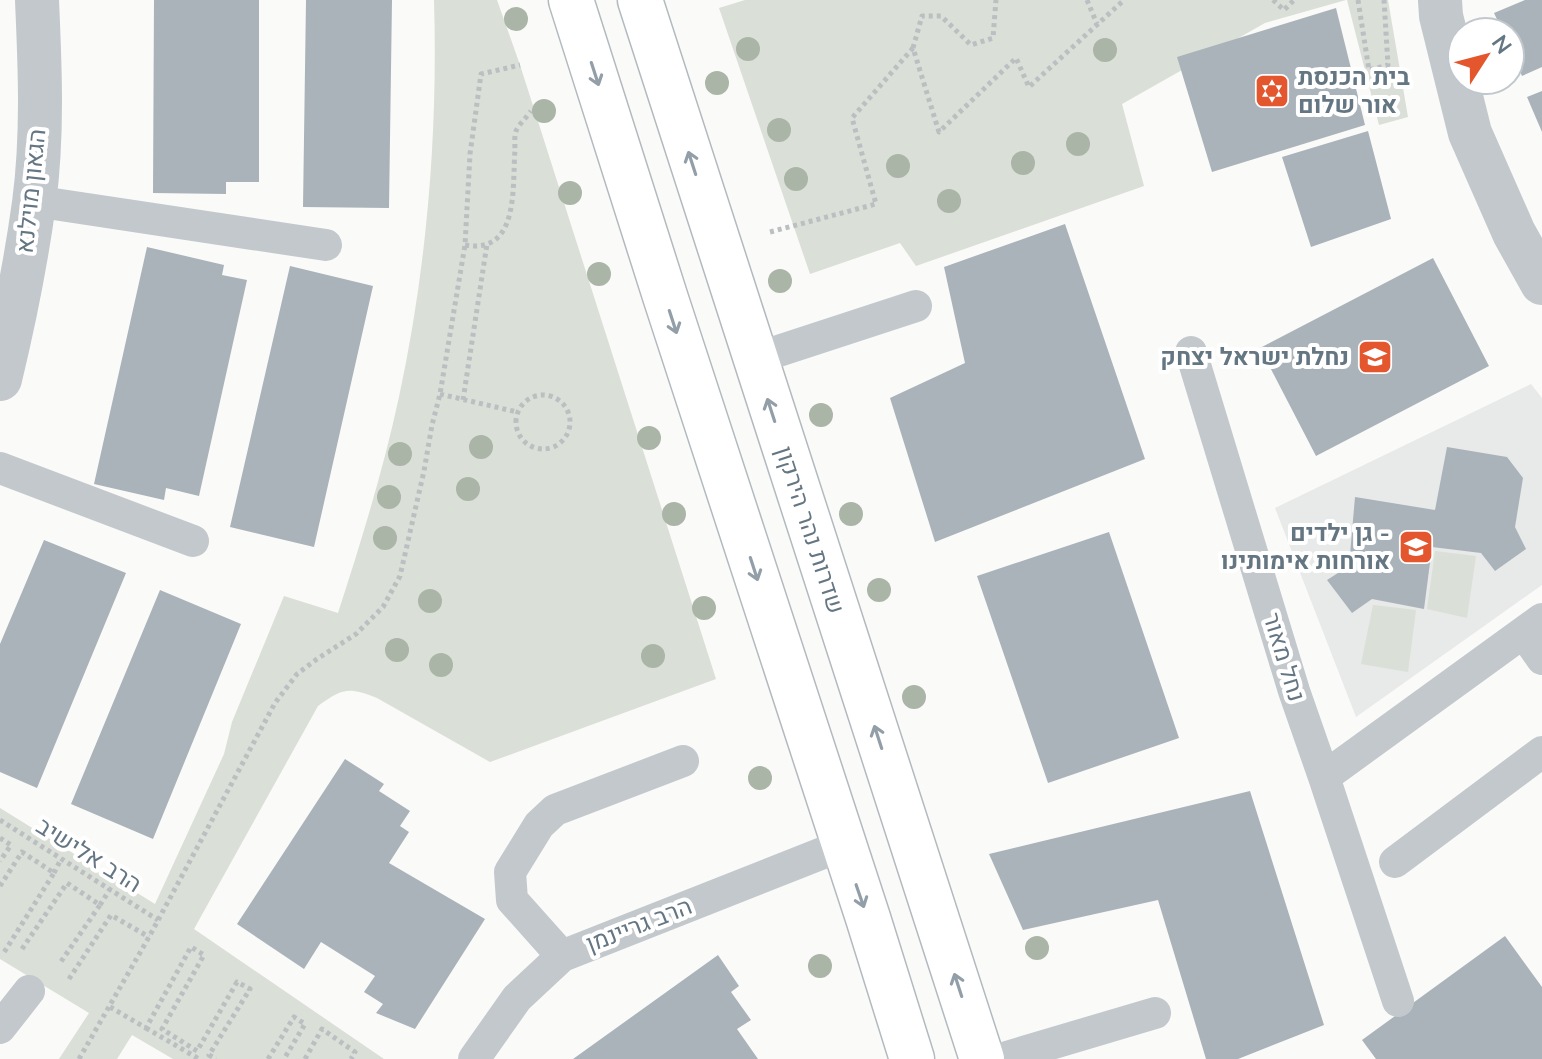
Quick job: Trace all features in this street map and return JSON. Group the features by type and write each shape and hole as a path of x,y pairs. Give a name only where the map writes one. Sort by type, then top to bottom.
{"main road":[{"path":"571,0 912,1059"},
{"name":"שדרות נהר הירקון","path":"640,0 982,1059"}],"street":[{"name":"הגאון מוילנא","path":"0,379 13,326 34,201 40,68 37,0"},
{"path":"1440,0 1441,16 1470,133 1514,233 1542,283"}],"lane":[{"path":"34,201 326,245"},
{"path":"754,359 916,306"},
{"name":"נחל מאור","path":"1191,352 1289,676 1398,1001"},
{"path":"0,468 193,541"},
{"path":"1324,777 1536,637"},
{"path":"1395,862 1542,752"},
{"path":"562,956 512,900 510,872 539,825 555,810 683,761"},
{"name":"הרב גריינמן","path":"474,1059 517,998 562,956 843,845"},
{"path":"0,1028 29,991"},
{"path":"1000,1059 1155,1013"}],"path":[{"path":"770,232 876,204 852,118 913,48 922,16 941,16 971,45 993,38 996,0"},
{"path":"1087,0 1097,24"},
{"path":"913,48 939,132 1016,58 1029,87 1124,0"},
{"path":"1273,0 1284,10 1294,0"},
{"path":"1358,0 1369,70 1388,65 1384,0"},
{"path":"79,1059 149,937 275,703 297,674 356,634 383,607 400,576 440,394 465,245 470,154 481,74 520,65"},
{"path":"465,245 477,247 487,244 503,235 510,221 516,132 531,111"},
{"path":"463,400 487,244"},
{"path":"440,394 517,412"},
{"path":"546,395 563,403 570,420 569,429 565,437 551,448 534,448 526,444 516,430 517,412 528,398 546,395"},
{"name":"הרב אלישיב","path":"0,820 158,920"},
{"name":"הרב אלישיב","path":"0,838 11,845 0,861"},
{"name":"הרב אלישיב","path":"0,886 22,852 54,873 2,956 13,962"},
{"path":"54,873 61,859"},
{"name":"הרב אלישיב","path":"22,949 67,883 100,905 57,967"},
{"path":"100,905 110,889"},
{"name":"הרב אלישיב","path":"63,989 111,915 149,937"},
{"path":"146,1028 191,947 204,955 162,1029 197,1051 237,982 250,989 209,1055 216,1059"},
{"path":"110,1007 199,1059"},
{"path":"268,1059 294,1017 305,1024 284,1059"},
{"path":"305,1059 322,1029 355,1052 351,1059"}],"shaded area":[{"path":"434,0 497,0 716,679 490,762 377,698 352,691 334,696 318,706 194,929 384,1059 173,1059 132,1035 117,1059 59,1059 89,1013 0,959 0,808 155,904 224,754 232,722 284,596 338,613 386,452 417,299 432,150"},
{"path":"745,0 1346,0 1265,23 1122,104 1144,186 916,266 900,243 810,274 719,8"},
{"path":"1347,0 1388,0 1408,117 1379,125"},
{"name":"גן ילדים - אורחות אימותינו","path":"1531,384 1542,398 1542,585 1356,717 1275,508"},
{"path":"1435,551 1476,556 1467,618 1427,609"},
{"path":"1373,605 1416,610 1408,672 1361,664"}],"building":[{"path":"154,0 259,0 259,182 226,182 226,194 153,193"},
{"path":"306,0 392,0 389,208 303,207"},
{"path":"1525,0 1542,0 1542,67 1526,74 1526,16 1495,16 1494,13"},
{"name":"בית הכנסת אור שלום","path":"1336,8 1365,125 1212,172 1177,57"},
{"path":"1542,91 1542,132 1527,97"},
{"path":"1368,131 1391,219 1311,247 1282,157"},
{"path":"1065,224 1145,459 935,542 890,398 965,363 944,267"},
{"path":"147,247 224,265 222,275 247,280 199,496 166,488 164,500 94,484"},
{"name":"נחלת ישראל יצחק","path":"1433,258 1489,366 1316,456 1260,348"},
{"path":"290,266 373,286 314,547 230,527"},
{"path":"1447,447 1507,457 1523,478 1515,527 1526,549 1495,571 1481,553 1432,547 1424,609 1372,599 1352,613 1327,580 1349,566 1355,497 1435,510"},
{"path":"1109,532 1179,738 1048,783 977,576"},
{"path":"44,540 126,573 37,788 0,772 0,644"},
{"path":"160,590 241,624 153,839 71,804"},
{"path":"345,759 384,784 379,791 410,811 400,826 409,832 389,863 485,919 415,1029 376,1013 383,1004 364,992 375,976 321,942 304,969 237,924"},
{"path":"1250,791 1324,1025 1238,1059 1206,1059 1158,900 1023,930 989,854"},
{"path":"1505,936 1542,987 1542,1059 1376,1059 1362,1040"},
{"path":"718,955 739,986 731,992 751,1020 737,1029 758,1059 573,1059"}],"place":[{"name":"בית הכנסת אור שלום","path":"1272,91"},
{"name":"נחלת ישראל יצחק","path":"1375,357"},
{"name":"גן ילדים - אורחות אימותינו","path":"1416,547"}]}
